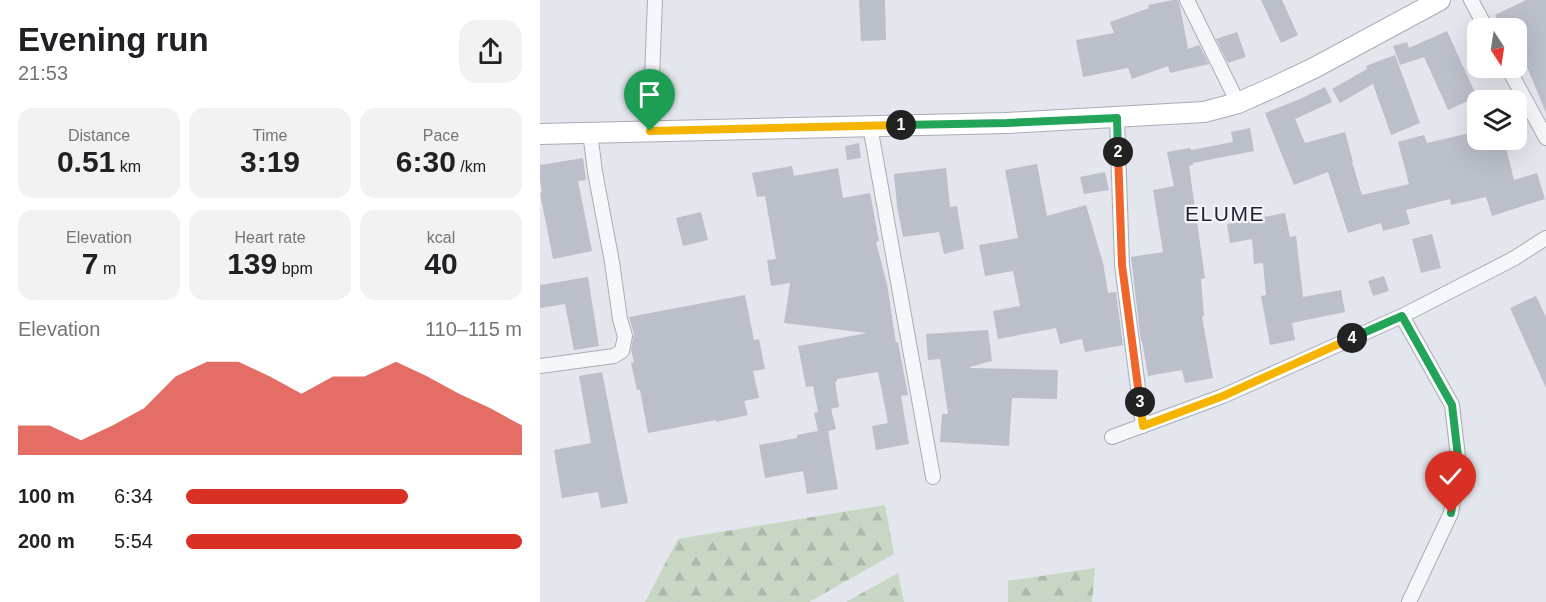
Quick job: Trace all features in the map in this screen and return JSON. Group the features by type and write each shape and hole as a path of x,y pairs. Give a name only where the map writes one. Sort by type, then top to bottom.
{"street":[{"path":"650,131 655,0"},
{"path":"1187,0 1238,104"},
{"path":"540,134 1007,123 1204,112 1238,104 1314,68 1440,0"},
{"path":"1471,0 1481,18"},
{"path":"1513,78 1546,138"},
{"path":"1117,118 1122,265 1143,426"},
{"path":"870,126 933,477"},
{"path":"540,366 614,356 622,351 624,344 625,336 620,319 590,132"},
{"path":"1112,437 1223,396 1402,316 1514,259 1546,238"},
{"path":"1402,316 1452,405 1459,465 1451,513 1409,602"}],"green space":[{"path":"885,505 894,554 809,602 645,602 678,539"},
{"path":"1095,568 1092,602 1008,602 1008,581"},
{"path":"898,573 904,602 846,602"}],"building":[{"path":"859,0 885,0 886,40 861,41"},
{"path":"1178,0 1180,6 1188,49 1199,45 1209,64 1170,73 1168,66 1132,79 1128,68 1083,77 1076,40 1114,33 1110,22 1149,8 1148,5"},
{"path":"1261,0 1282,0 1298,35 1281,43"},
{"path":"1526,0 1546,0 1546,113 1527,67 1527,18 1497,18 1495,15"},
{"path":"1447,31 1474,90 1467,90 1467,101 1448,110 1424,57 1400,65 1393,46 1407,42 1409,48"},
{"path":"1237,32 1246,57 1228,63 1216,39"},
{"path":"1395,55 1420,123 1391,135 1373,84 1340,103 1332,89 1367,69 1366,66"},
{"path":"1325,87 1332,102 1295,119 1305,143 1345,132 1362,195 1409,184 1398,142 1424,135 1427,143 1467,134 1467,150 1506,150 1514,180 1537,173 1545,199 1492,216 1486,197 1451,205 1450,199 1406,210 1410,224 1383,231 1381,223 1348,233 1328,172 1294,185 1265,113"},
{"path":"1250,128 1254,151 1193,163 1189,166 1205,278 1201,279 1204,316 1202,317 1213,378 1185,383 1182,370 1148,376 1141,342 1131,257 1163,252 1153,190 1174,186 1167,152 1233,142 1231,132"},
{"path":"859,143 861,158 847,160 845,146"},
{"path":"583,158 586,180 578,181 592,251 553,259 540,193 542,192 540,165"},
{"path":"1037,164 1047,216 1086,205 1103,263 1108,293 1116,292 1123,345 1085,352 1082,339 1060,344 1056,328 998,339 993,311 1020,306 1013,271 985,276 979,245 1018,238 1005,170"},
{"path":"792,166 794,176 838,168 843,198 870,193 879,241 876,242 887,284 896,343 898,342 908,395 901,396 909,444 876,450 872,426 888,423 878,372 837,379 835,382 839,407 831,409 836,429 828,431 838,489 807,494 803,471 765,478 759,445 797,438 797,435 818,431 814,413 818,412 813,386 806,387 798,346 867,333 784,323 790,283 771,286 767,260 776,259 765,196 757,197 752,173"},
{"path":"946,168 950,207 957,206 964,249 944,254 939,232 903,237 894,174"},
{"path":"1105,172 1109,190 1084,194 1080,177"},
{"path":"701,212 708,240 683,246 676,218"},
{"path":"1285,213 1290,237 1296,236 1303,297 1341,290 1345,312 1292,323 1295,340 1270,345 1261,296 1266,295 1263,263 1254,264 1252,239 1230,243 1227,224"},
{"path":"1432,234 1441,268 1421,273 1412,239"},
{"path":"1384,276 1389,291 1373,296 1368,281"},
{"path":"588,277 599,346 574,350 565,304 540,308 540,285"},
{"path":"745,295 754,340 759,339 765,369 753,371 759,398 744,401 748,415 648,433 640,390 637,390 631,363 634,362 631,350 634,334 629,317"},
{"path":"1536,296 1546,317 1546,388 1510,308"},
{"path":"988,330 992,361 970,368 1058,370 1057,399 1012,398 1009,446 940,442 942,414 948,414 940,359 928,360 926,334"},
{"path":"602,372 628,503 601,508 598,492 562,498 554,450 591,443 579,376"}],"district":[{"name":"ELUME","path":"1225,214"}],"route":[{"path":"650,131 1007,123 1117,118 1122,265 1143,426 1223,396 1402,316 1452,405 1459,465 1451,513"}]}
